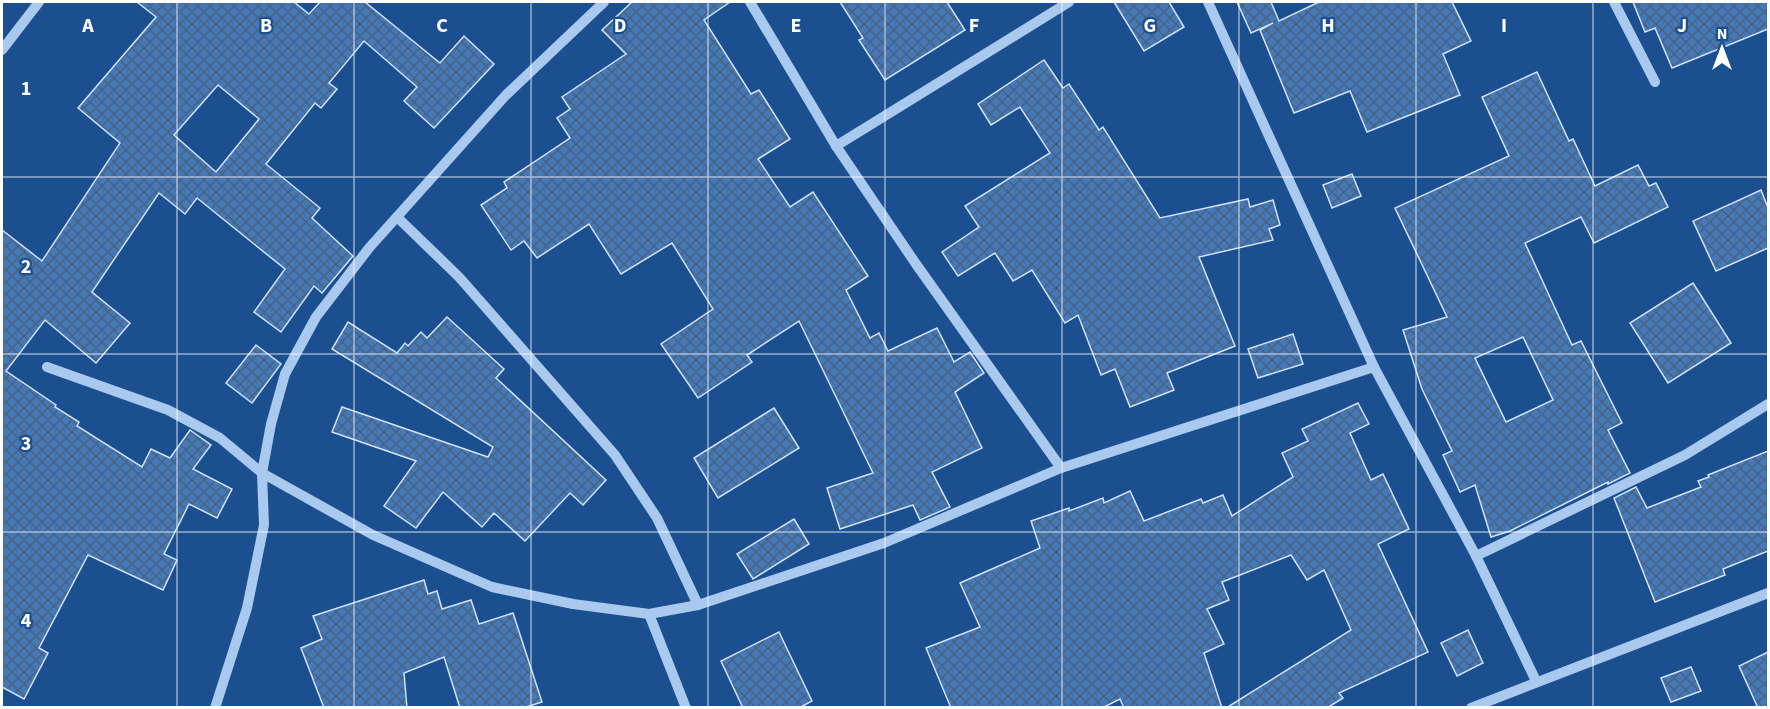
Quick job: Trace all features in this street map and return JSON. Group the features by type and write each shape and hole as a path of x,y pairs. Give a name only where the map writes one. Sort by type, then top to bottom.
{"street":[{"path":"2,50 39,2"},
{"path":"215,708 247,608 254,577 264,525 262,473 271,424 285,374 316,317 369,248 506,95 604,2"},
{"path":"750,2 836,146 916,264 1061,468"},
{"path":"836,146 1069,2"},
{"path":"1208,2 1374,367 1476,556 1536,681"},
{"path":"1614,2 1655,82"},
{"path":"397,217 459,277 615,455 657,518 698,605"},
{"path":"47,367 168,410 220,438 262,473 373,534 492,587 573,604 649,614 698,605 884,543 1061,468 1374,367"},
{"path":"1476,556 1685,455 1768,404"},
{"path":"1471,708 1768,593"},
{"path":"649,614 686,708"}],"building":[{"path":"137,2 294,2 309,14 320,2 365,2 440,63 464,36 494,64 434,128 404,101 417,87 364,41 329,83 337,89 321,108 315,103 266,164 320,208 312,218 353,256 322,293 314,286 281,332 254,312 285,269 197,198 185,214 159,193 92,292 130,323 96,363 45,320 6,371 79,422 77,426 142,467 151,449 170,458 190,430 211,445 193,469 232,489 217,518 189,504 164,554 177,560 163,590 88,555 39,648 48,653 24,699 2,687 2,230 42,261 120,143 78,108 156,17","holes":["218,85 259,119 216,172 174,135"]},
{"path":"632,2 730,2 704,20 751,94 759,90 790,139 758,159 790,207 813,192 868,276 846,290 870,338 879,333 888,351 937,328 954,362 970,352 984,373 955,392 982,448 932,472 950,507 920,520 913,505 840,529 827,488 873,473 799,321 747,355 752,362 698,398 661,344 713,309 672,243 621,274 589,224 537,258 524,241 511,250 481,205 507,188 504,182 570,138 557,118 570,109 562,97 626,54 602,30"},
{"path":"840,2 947,2 965,30 885,80 859,40 863,38"},
{"path":"1114,2 1169,2 1184,27 1144,51"},
{"path":"1237,2 1271,2 1279,21 1319,2 1452,2 1471,41 1443,54 1460,95 1367,132 1350,91 1294,113 1260,30 1273,23 1251,33"},
{"path":"1633,2 1768,2 1768,29 1672,68 1655,28 1645,32"},
{"path":"1044,60 1063,88 1069,84 1099,130 1103,127 1160,218 1248,199 1250,207 1273,200 1280,225 1269,229 1273,240 1199,257 1235,346 1167,373 1174,390 1130,407 1115,369 1101,375 1078,315 1065,323 1032,270 1013,281 995,253 958,276 942,252 979,227 965,206 1050,153 1020,107 991,125 978,104"},
{"path":"1537,72 1569,141 1573,139 1595,186 1638,165 1649,186 1656,183 1668,207 1594,243 1581,217 1525,243 1572,345 1581,341 1622,423 1608,430 1630,473 1510,531 1491,537 1475,485 1460,492 1443,455 1452,451 1422,389 1403,330 1447,317 1395,208 1509,156 1482,97","holes":["1523,337 1553,400 1506,422 1475,358"]},
{"path":"1352,174 1361,196 1332,208 1323,185"},
{"path":"1761,190 1768,208 1768,248 1716,271 1693,221"},
{"path":"1693,283 1731,343 1668,383 1630,323"},
{"path":"447,317 504,369 496,378 606,480 583,505 570,493 525,541 494,513 482,527 443,492 416,528 384,506 416,461 332,432 342,407 488,457 493,447 332,349 348,322 397,353 405,343 408,346 421,332 427,338"},
{"path":"1293,334 1303,364 1258,378 1248,349"},
{"path":"256,345 281,364 252,403 226,383"},
{"path":"1358,403 1369,424 1350,433 1371,480 1383,474 1409,529 1378,544 1428,652 1339,693 1343,698 1327,708 1226,708 1351,630 1324,570 1307,580 1291,555 1222,582 1229,600 1207,609 1224,644 1204,653 1222,708 1124,708 1120,699 1102,708 951,708 926,648 980,627 960,583 1040,548 1031,521 1069,508 1069,511 1103,498 1104,503 1130,491 1144,521 1201,499 1203,503 1223,495 1232,516 1293,477 1282,453 1308,441 1302,429"},
{"path":"774,408 799,448 718,498 694,458"},
{"path":"1768,451 1768,551 1723,569 1725,575 1655,602 1614,498 1636,487 1647,508 1701,487 1698,481 1709,477 1708,475"},
{"path":"794,519 809,544 753,579 737,554"},
{"path":"424,580 428,594 437,591 442,609 471,600 479,624 513,613 542,702 523,708 460,708 444,657 404,673 407,708 324,708 301,648 322,639 313,616"},
{"path":"1468,630 1483,663 1457,676 1441,643"},
{"path":"779,632 812,701 799,708 743,708 721,661"},
{"path":"1768,652 1768,708 1758,708 1739,666"},
{"path":"1691,667 1701,691 1671,702 1661,678"}]}
